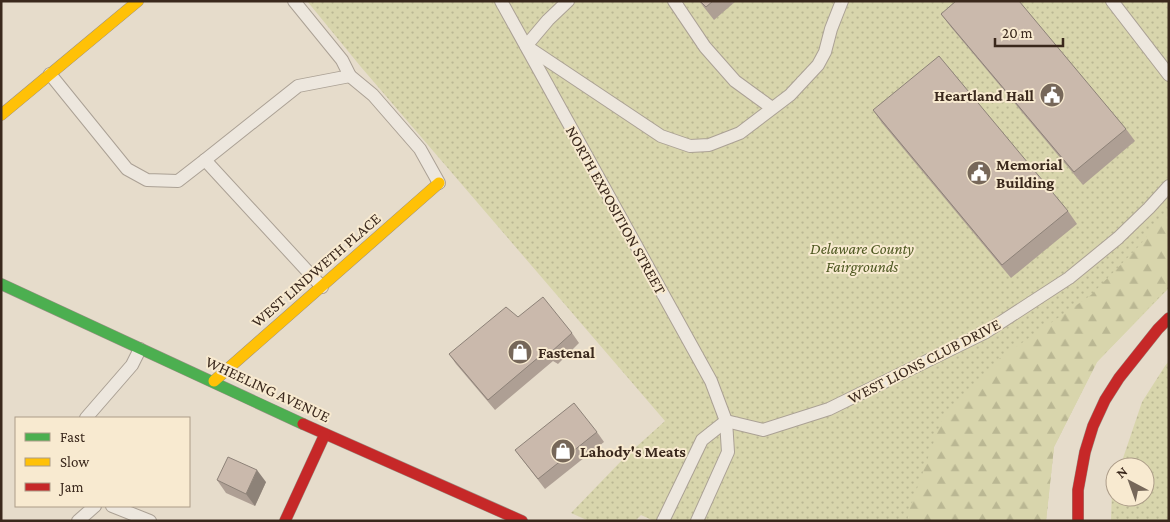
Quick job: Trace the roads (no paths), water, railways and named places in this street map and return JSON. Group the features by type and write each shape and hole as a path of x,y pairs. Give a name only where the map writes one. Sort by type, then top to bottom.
{"street":[{"path":"1,115 138,1"},
{"name":"WEST LINDWETH PLACE","path":"214,382 439,183"},
{"name":"WHEELING AVENUE","path":"1,284 325,434 522,521"},
{"path":"1078,521 1078,490 1092,426 1119,378 1160,333 1169,318"},
{"path":"285,521 325,434"}],"lane":[{"path":"294,1 342,60 350,76 373,95 420,149 439,183"},
{"name":"NORTH EXPOSITION STREET","path":"501,1 711,381 726,421"},
{"path":"568,1 548,20 526,46 661,136 690,146 709,146 740,133 790,94 818,64 825,52 831,29 842,1"},
{"path":"674,1 705,47 735,81 772,108"},
{"path":"1112,1 1169,74"},
{"path":"50,74 127,168 147,180 178,181 298,86 350,76"},
{"path":"205,160 322,287"},
{"name":"WEST LIONS CLUB DRIVE","path":"726,421 763,430 829,409 986,332 1069,278 1124,232 1169,186"},
{"path":"87,417 132,365 140,348"},
{"path":"663,521 702,440 726,421"},
{"path":"697,521 728,452 726,421"},
{"path":"78,521 94,507"},
{"path":"115,507 150,521"}],"place":[{"name":"Heartland Hall","path":"1052,95"},
{"name":"Memorial Building","path":"979,173"},
{"name":"Fastenal","path":"520,352"},
{"name":"Lahody's Meats","path":"563,451"}],"park label":[{"name":"Delaware County Fairgrounds","path":"862,257"}]}
